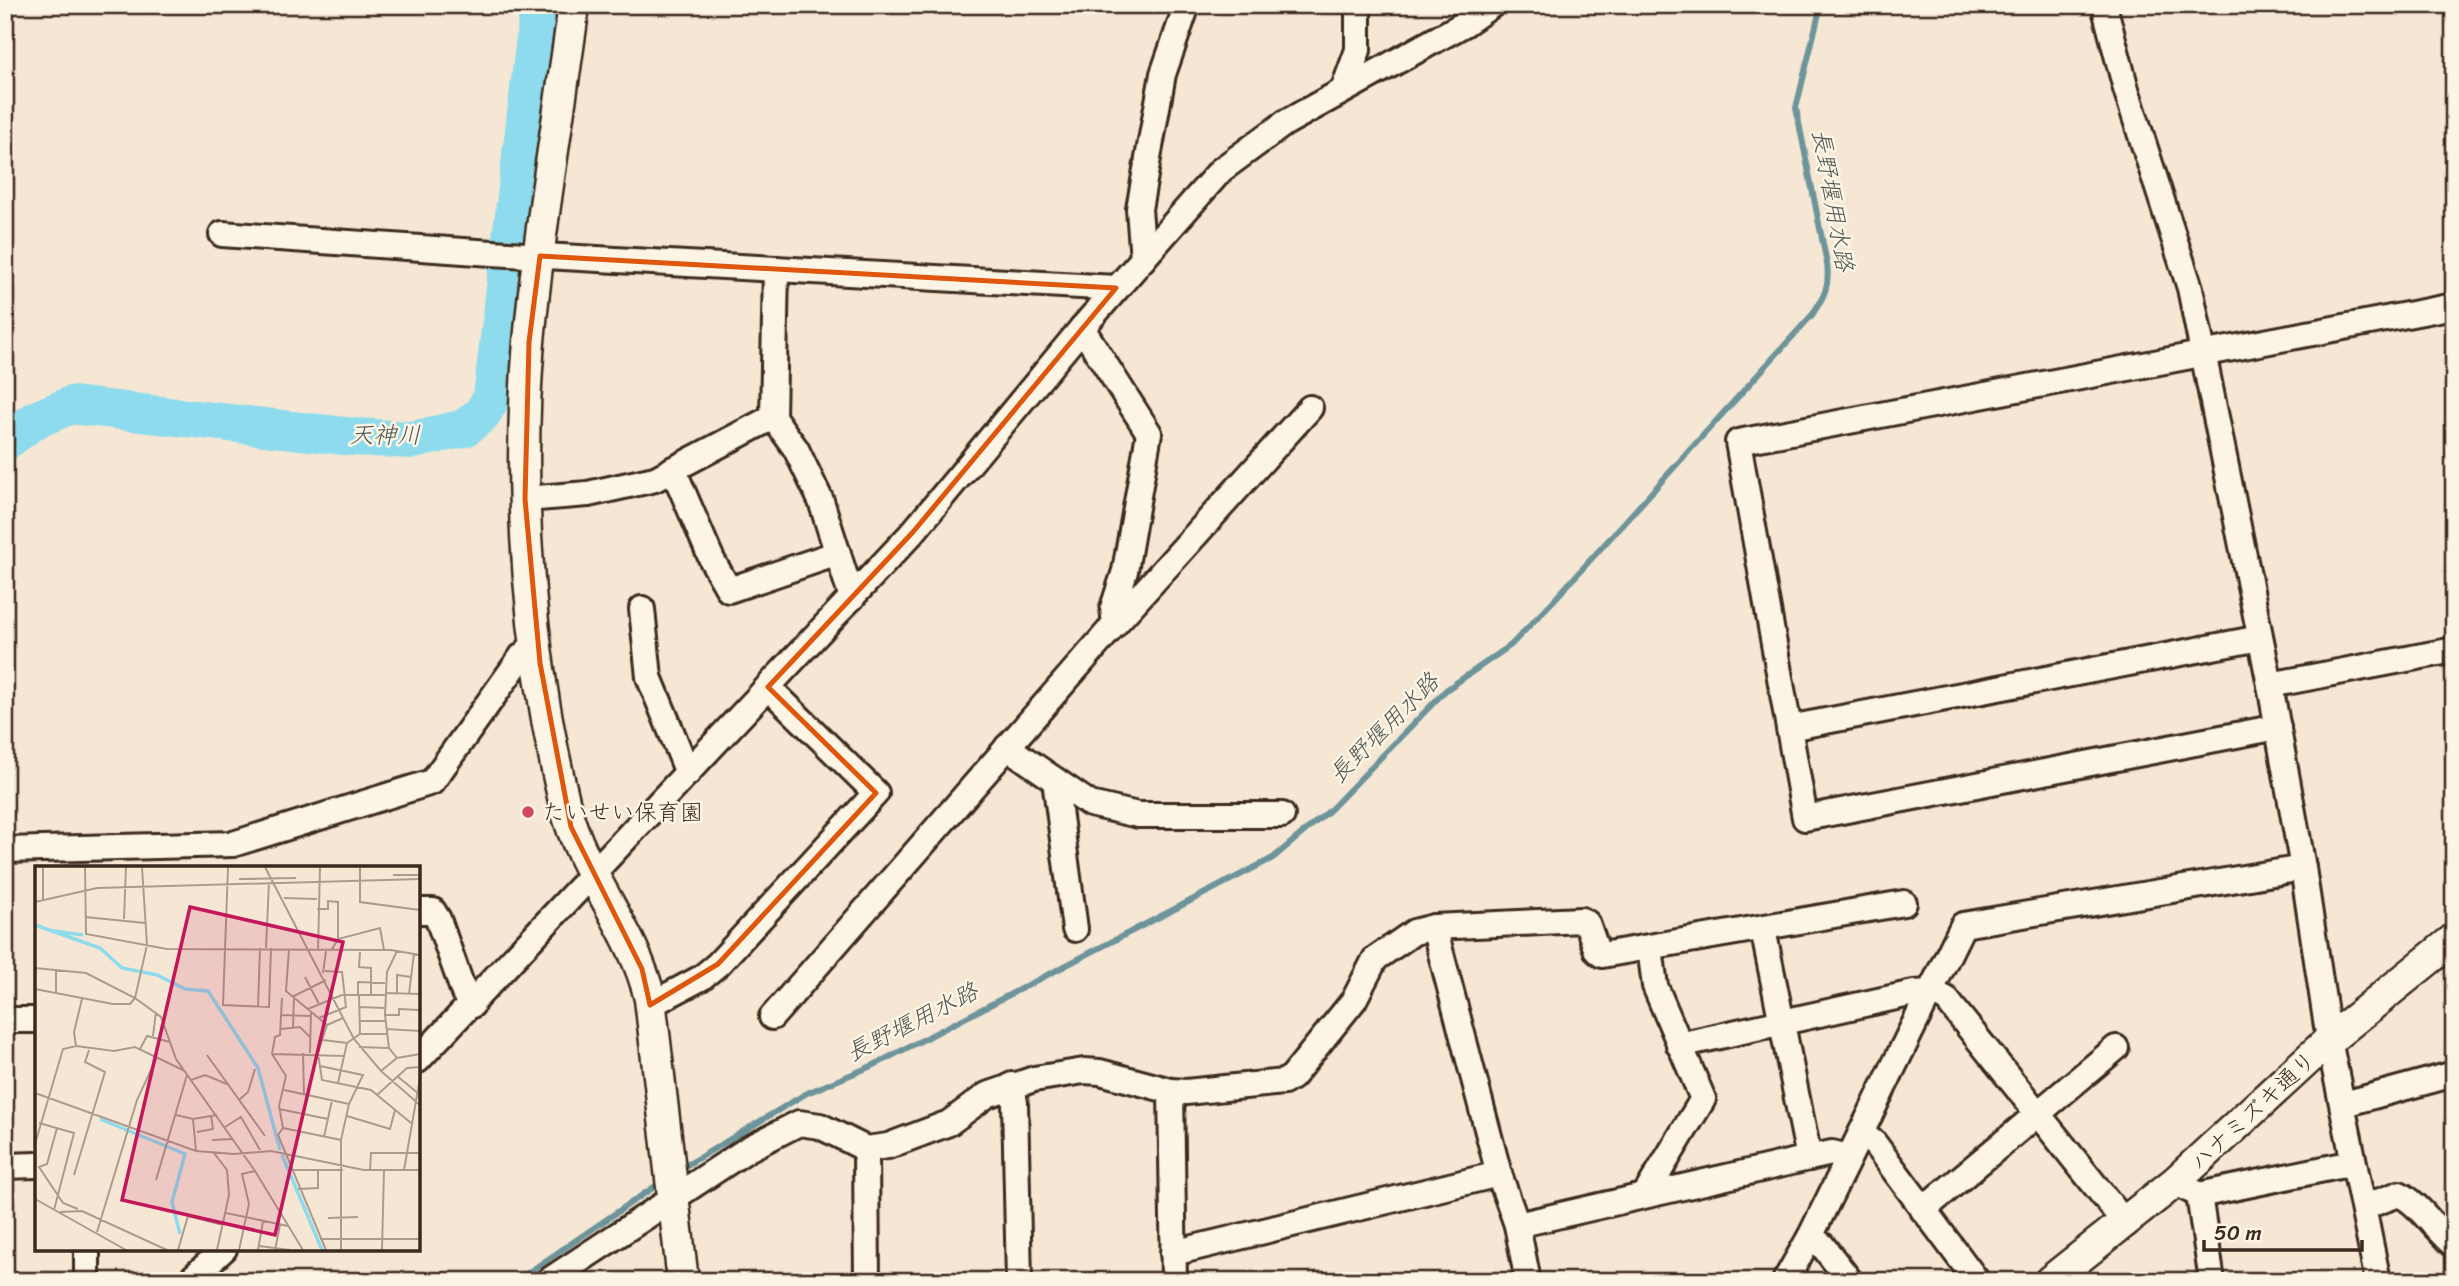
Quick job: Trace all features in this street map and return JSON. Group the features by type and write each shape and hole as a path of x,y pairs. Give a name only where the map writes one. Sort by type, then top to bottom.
{"street":[{"path":"574,5 535,256 529,342 525,499 537,642 566,808 593,876 642,969 650,1005 675,1196 682,1281"},
{"path":"1344,88 1358,50 1358,5"},
{"path":"420,1058 913,532 1116,288 1221,170 1255,143 1344,88 1466,23 1492,5"},
{"path":"2104,5 2126,89 2190,288 2204,353 2278,727 2329,1040 2378,1281"},
{"path":"1143,259 1139,209 1163,74 1181,7"},
{"path":"222,234 535,256 1116,288"},
{"path":"776,270 774,417 796,449 821,501 852,598"},
{"path":"2278,727 1805,818 1738,442 2454,306"},
{"path":"1082,328 1149,433 1125,571 1113,608 1115,624"},
{"path":"772,1017 1115,624 1310,408"},
{"path":"525,499 615,489 655,479 774,417"},
{"path":"673,469 712,560 729,590 838,554"},
{"path":"642,609 649,677 688,773"},
{"path":"1789,728 2260,638"},
{"path":"5,850 80,859 233,844 432,782 522,656 537,642"},
{"path":"2270,685 2454,650"},
{"path":"650,1005 701,978 718,964 876,793 768,687"},
{"path":"1007,747 1090,804 1139,815 1282,815"},
{"path":"1055,780 1075,929"},
{"path":"1785,1281 1810,1237 1963,925 2303,868"},
{"path":"548,1281 748,1149 799,1123 820,1126 866,1149 888,1146 949,1123 987,1095 1012,1085 1084,1071 1124,1076 1171,1091 1284,1082 1292,1077 1353,1001 1375,959 1414,932 1434,927 1582,920 1587,923 1597,951 1602,955 1904,903"},
{"path":"420,911 433,911 438,919 464,993 472,1004"},
{"path":"1434,927 1500,1174 1517,1225 1528,1281"},
{"path":"1763,929 1809,1158"},
{"name":"ハナミズキ通り","path":"2050,1281 2126,1224 2187,1188 2329,1040 2454,939"},
{"path":"1644,1195 1703,1099 1655,986 1650,948"},
{"path":"1679,1045 1914,993 1930,992 1947,999 2126,1224"},
{"path":"5,1020 35,1020"},
{"path":"1923,1210 2116,1048"},
{"path":"2344,1104 2454,1074"},
{"path":"1012,1085 1015,1103 1019,1281"},
{"path":"1171,1091 1174,1281"},
{"path":"1861,1133 1874,1143 1977,1281"},
{"path":"866,1149 867,1281"},
{"path":"1517,1225 1832,1153 1848,1157"},
{"path":"2212,1281 2187,1188 2353,1163"},
{"path":"5,1166 35,1164"},
{"path":"1173,1253 1500,1174"},
{"path":"2364,1207 2399,1194 2410,1199 2435,1230 2454,1245"},
{"path":"1810,1237 1822,1245 1850,1281"},
{"path":"87,1251 87,1281"},
{"path":"189,1281 222,1251"}],"highlighted area":[{"path":"540,256 1116,288 913,532 768,687 876,793 718,964 650,1005 642,969 571,827 540,663 525,499 529,342"}],"waterway":[{"name":"天神川","path":"5,442 35,420 71,405 354,437 413,440 465,428 482,414 492,397 539,5"},
{"name":"長野堰用水路","path":"687,1165 807,1093 874,1065 1273,858 1330,810 1446,690 1511,645 1812,315 1823,297 1828,279 1827,264 1796,108 1821,5"},
{"name":"長野堰用水路","path":"516,1281 657,1185"}],"place":[{"name":"たいせい保育園","path":"528,812"}]}
